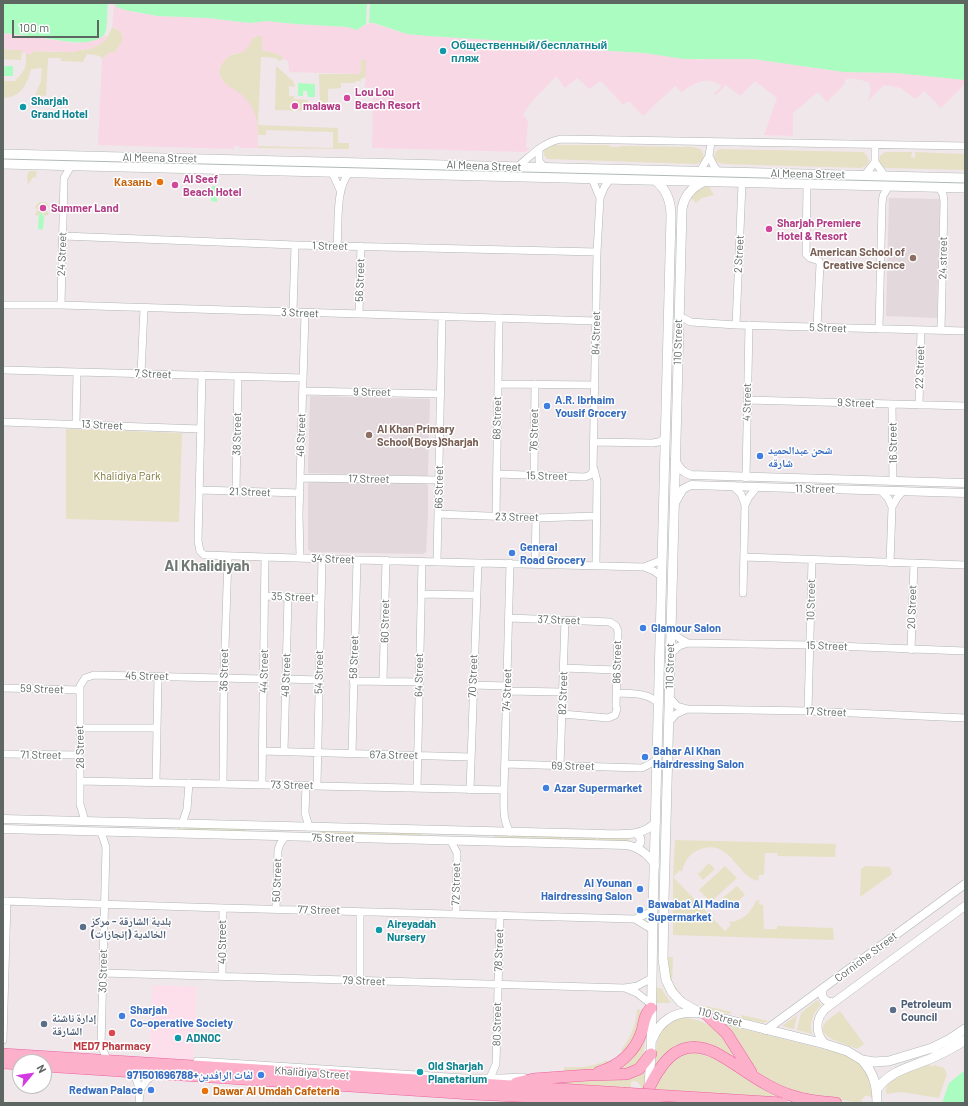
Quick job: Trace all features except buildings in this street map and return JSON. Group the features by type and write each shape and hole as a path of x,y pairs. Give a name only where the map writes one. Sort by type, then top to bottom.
{"main road":[{"name":"Al Meena Street","path":"3,154 965,178"},
{"path":"151,168 158,164 170,164 175,158"},
{"name":"Al Meena Street","path":"5,166 71,166 610,179 742,184 965,188"},
{"path":"580,179 581,174 601,173 608,169"},
{"path":"731,183 739,179 764,179 767,177 768,173"},
{"path":"656,181 666,192 670,201 671,198 676,196 681,196 684,200 694,188 703,182"},
{"name":"110 Street","path":"684,200 682,209 664,900 663,959 666,980 672,992 681,1002 704,1014 825,1044 847,1051 862,1060"},
{"name":"110 Street","path":"648,1103 651,1049 653,911 665,489 670,201"},
{"path":"667,384 673,388 672,411 676,420"},
{"path":"665,489 668,493 669,504 672,505 674,503"},
{"path":"654,875 658,882 659,898 664,900"},
{"path":"589,1075 611,1068 628,1056 638,1041 645,1017 651,1006"},
{"path":"508,1082 589,1075 623,1075 631,1073 642,1066 651,1049 655,1033 667,1020 683,1013 704,1014 727,1034 753,1076"},
{"path":"932,1058 928,1056 929,1052 949,1042 965,1029"},
{"path":"862,1060 884,1062 937,1046 957,1035"},
{"path":"878,1089 893,1073 932,1058 965,1040"},
{"path":"649,1088 657,1071 667,1059 675,1053 689,1048 698,1048 712,1051 770,1086 792,1096 809,1100 836,1103"},
{"name":"Khalidiya Street","path":"3,1054 508,1082 621,1097"},
{"path":"862,1060 871,1070 878,1089 877,1103"},
{"name":"Khalidiya Street","path":"52,1066 133,1071 472,1098 485,1094 621,1097"},
{"path":"485,1094 510,1103"},
{"path":"621,1097 654,1103"},
{"path":"621,1097 782,1103"}],"street":[{"path":"517,167 551,141 562,139 965,146"},
{"path":"700,171 709,156 711,142"},
{"path":"875,145 875,162 885,176"},
{"path":"539,149 539,161 544,167"},
{"path":"709,156 718,172"},
{"path":"865,175 875,162"},
{"name":"24 Street","path":"58,166 64,178 61,305"},
{"name":"24 Street","path":"64,178 71,166"},
{"path":"332,172 340,191"},
{"path":"338,246 340,191 344,180 349,173"},
{"name":"84 Street","path":"592,179 600,198"},
{"name":"84 Street","path":"596,566 597,481 594,469 594,442 597,252 600,198 610,179"},
{"name":"2 Street","path":"736,325 742,184"},
{"path":"807,185 806,254 810,258 818,261 820,266 817,327"},
{"path":"879,329 882,204 883,196 888,187"},
{"name":"24 street","path":"939,188 943,194 944,202 941,330"},
{"name":"1 Street","path":"63,236 295,245 597,252"},
{"path":"293,312 295,245"},
{"name":"56 Street","path":"359,314 361,246"},
{"name":"3 Street","path":"3,305 61,305 596,321"},
{"path":"141,374 144,308"},
{"name":"46 Street","path":"300,558 300,478 305,313"},
{"name":"66 Street","path":"437,562 442,316"},
{"name":"5 Street","path":"679,316 691,322 736,325 965,331"},
{"name":"68 Street","path":"496,517 499,318"},
{"path":"679,329 691,322"},
{"name":"4 Street","path":"746,478 749,325"},
{"name":"22 Street","path":"919,404 921,330"},
{"name":"7 Street","path":"3,370 303,378"},
{"path":"76,424 77,372"},
{"name":"34 Street","path":"202,375 199,490 199,549 201,553 206,555 228,556 596,566 644,566 662,560"},
{"name":"38 Street","path":"236,492 238,376"},
{"path":"498,384 595,385"},
{"name":"76 Street","path":"534,475 535,384"},
{"name":"9 Street","path":"303,391 441,394"},
{"name":"9 Street","path":"747,400 965,406"},
{"name":"16 Street","path":"892,404 893,481"},
{"name":"13 Street","path":"3,422 201,429"},
{"path":"594,442 652,443 665,438"},
{"path":"652,443 665,451"},
{"name":"11 Street","path":"676,459 681,470 689,475 746,478 965,483"},
{"name":"15 Street","path":"496,474 587,476 592,474 594,469"},
{"name":"17 Street","path":"300,478 439,480"},
{"path":"786,488 793,484 812,483 818,479"},
{"name":"11 Street","path":"674,503 680,492 688,486 965,493"},
{"path":"732,486 741,494 745,505 743,593"},
{"path":"745,505 749,497 758,487"},
{"path":"951,492 958,489 965,489"},
{"name":"21 Street","path":"199,490 300,493"},
{"path":"881,491 888,498 892,507"},
{"path":"890,563 892,507 896,498 903,491"},
{"name":"23 Street","path":"438,514 536,518 596,516"},
{"path":"535,564 536,518"},
{"name":"36 Street","path":"223,784 224,678 228,556"},
{"name":"44 Street","path":"262,784 265,557"},
{"path":"744,557 965,565"},
{"name":"54 Street","path":"317,785 322,559"},
{"name":"58 Street","path":"352,754 357,560"},
{"name":"60 Street","path":"384,681 386,560"},
{"name":"10 Street","path":"808,711 812,560"},
{"name":"64 Street","path":"417,788 422,562"},
{"name":"70 Street","path":"470,790 478,563"},
{"name":"74 Street","path":"510,563 504,790 504,816 506,825 510,832"},
{"name":"20 Street","path":"911,650 914,564"},
{"path":"644,566 662,577"},
{"path":"421,594 476,595"},
{"name":"35 Street","path":"265,596 321,598"},
{"name":"48 Street","path":"284,752 288,597"},
{"name":"37 Street","path":"509,618 610,622"},
{"name":"82 Street","path":"560,766 565,620"},
{"name":"86 Street","path":"562,714 605,717 611,714 616,706 618,628 615,624 610,622"},
{"path":"671,632 688,643"},
{"path":"671,653 679,646 688,643"},
{"name":"15 Street","path":"688,643 810,645 965,651"},
{"path":"563,668 616,670"},
{"name":"45 Street","path":"80,690 82,682 88,676 94,675 263,679"},
{"path":"156,782 158,676"},
{"path":"286,679 319,680"},
{"path":"353,681 419,682"},
{"path":"473,685 562,692"},
{"name":"59 Street","path":"3,688 80,690"},
{"path":"647,695 659,688"},
{"name":"28 Street","path":"80,690 80,804 85,821"},
{"path":"616,693 647,695 659,704"},
{"path":"670,698 677,706 687,709"},
{"path":"669,722 676,714 687,709"},
{"name":"17 Street","path":"687,709 808,711 965,718"},
{"path":"79,728 157,728"},
{"name":"67a Street","path":"262,751 470,757"},
{"name":"71 Street","path":"3,754 80,755"},
{"name":"69 Street","path":"505,764 642,768 657,760"},
{"path":"642,768 657,778"},
{"name":"73 Street","path":"80,781 504,790"},
{"path":"182,824 187,809 188,783"},
{"path":"299,827 305,813 306,785"},
{"name":"28 Street","path":"74,820 80,804"},
{"path":"187,809 194,824"},
{"path":"286,837 293,833 305,832 310,827 305,813"},
{"name":"74 Street","path":"496,832 504,816"},
{"name":"75 Street","path":"3,819 496,832 637,834"},
{"path":"62,831 66,827 80,826 85,821"},
{"path":"655,865 647,855 636,847 640,845 641,841 637,834 646,831 656,822"},
{"path":"102,832 104,828 117,826 119,823"},
{"name":"75 Street","path":"3,829 618,845 636,847"},
{"path":"451,841 455,836 468,835 473,831"},
{"name":"30 Street","path":"102,832 106,847 101,1046 107,1060"},
{"name":"30 Street","path":"106,847 113,832"},
{"name":"50 Street","path":"272,836 278,850"},
{"name":"50 Street","path":"276,909 278,850 281,842 286,837"},
{"name":"72 Street","path":"451,841 457,854"},
{"name":"72 Street","path":"456,914 457,854 465,841"},
{"name":"Corniche Street","path":"766,1030 965,884"},
{"path":"3,1040 5,901"},
{"name":"77 Street","path":"5,901 635,919 653,911"},
{"name":"Corniche Street","path":"825,1044 819,1034 817,1026 818,1021 825,1009 965,906"},
{"name":"40 Street","path":"222,976 223,908"},
{"path":"360,912 360,980"},
{"name":"78 Street","path":"498,984 500,915"},
{"name":"77 Street","path":"635,919 653,930"},
{"name":"79 Street","path":"103,974 625,988 637,986 652,978"},
{"name":"80 Street","path":"490,1078 496,1064 498,984"},
{"name":"79 Street","path":"625,988 637,993 651,1006"},
{"path":"823,989 822,995 825,1000 828,1002 834,1002"},
{"name":"30 Street","path":"94,1058 101,1046"},
{"path":"197,1061 403,1076 490,1078 508,1082"},
{"path":"496,1064 499,1071 508,1082"},
{"path":"133,1071 140,1090 139,1103"},
{"path":"140,1090 147,1080 156,1073"}],"shaded area":[{"path":"3,3 108,3 106,33 93,41 67,42 3,33"},
{"path":"114,3 367,3 366,24 356,30 348,27 267,21 250,23 208,18 158,16 125,10 117,7"},
{"path":"370,3 965,3 965,80 896,73 844,72 753,59 684,59 644,53 576,49 542,43 407,34 374,23 369,23"},
{"path":"3,66 13,66 13,76 3,76"},
{"path":"298,83 315,84 315,97 308,97 307,91 303,91 303,96 298,96"},
{"path":"212,186 218,187 217,202 211,201"},
{"name":"American School of Creative Science","path":"889,198 940,199 937,318 886,316"},
{"path":"41,213 44,216 43,229 40,230 38,228 39,215"},
{"name":"Al Khan Primary School(Boys)Sharjah","path":"310,396 430,399 428,476 308,473"},
{"path":"311,481 426,483 428,486 428,513 426,552 423,554 311,552 308,549 308,484"},
{"name":"ADNOC","path":"153,985 197,987 193,1062 149,1059"},
{"path":"965,1070 965,1103 942,1103 949,1083"}],"green space":[{"path":"112,28 119,31 123,37 114,53 110,52 102,59 96,55 87,54 83,62 61,61 61,58 48,58 46,96 35,95 41,81 42,68 31,69 28,80 19,93 14,96 3,98 3,81 15,81 21,74 25,68 26,53 32,54 32,51 57,52 90,49 100,44 107,38"},
{"path":"263,36 262,50 282,56 283,59 279,61 276,58 261,57 258,125 338,128 338,143 349,143 349,149 258,148 258,146 333,148 333,132 266,130 266,135 258,135 255,117 247,101 224,83 219,73 221,65 226,59 232,55 240,53 253,38"},
{"path":"3,49 22,50 21,60 3,59"},
{"path":"361,59 366,60 366,77 361,79 361,81 355,81 355,83 341,83 341,88 328,89 328,104 337,104 337,111 324,111 324,105 320,101 319,74 360,74"},
{"path":"276,66 293,81 295,87 289,86 289,96 294,96 294,99 308,100 308,104 316,104 317,111 275,110"},
{"path":"554,145 692,147 701,149 704,157 701,162 696,164 547,159 544,155 544,151"},
{"path":"720,149 863,152 869,161 866,166 861,168 724,164 717,162 714,157 716,151"},
{"path":"885,152 912,152 911,157 915,158 915,152 965,154 965,170 887,168 883,167 879,161 880,156"},
{"path":"30,171 36,171 37,173 35,178 33,177 28,185 27,175"},
{"path":"706,186 709,187 714,195 702,198 696,203 690,197 692,194"},
{"path":"39,202 46,202 49,207 46,209 49,214 46,216 41,213 37,216 35,214 38,210 35,207"},
{"name":"Khalidiya Park","path":"66,429 182,433 179,522 66,519"},
{"path":"178,827 211,828 210,831 178,830"},
{"path":"212,828 245,829 245,832 212,831"},
{"path":"319,831 351,832 351,835 318,834"},
{"path":"353,832 389,833 389,836 353,835"},
{"path":"391,833 422,833 422,837 391,836"},
{"path":"494,835 527,836 527,839 494,838"},
{"path":"529,836 562,837 562,840 529,839"},
{"path":"564,837 596,838 596,841 564,840"},
{"path":"598,838 629,839 629,842 598,841"},
{"path":"675,840 836,844 835,857 777,856 778,853 765,853 764,875 759,875 758,881 750,878 725,853 718,849 709,847 698,850 692,854 684,865 682,872 680,870 673,877"},
{"path":"709,863 715,869 703,880 698,874"},
{"path":"725,866 737,878 711,902 699,890"},
{"path":"865,866 890,867 892,874 860,897 861,869"},
{"path":"673,877 725,931 731,925 729,922 734,922 746,916 756,901 759,900 759,904 763,905 764,929 777,929 777,926 833,928 834,940 673,935"},
{"path":"737,886 745,895 727,910 719,901"},
{"path":"668,957 673,957 672,982 686,1001 676,990 670,979 672,978 670,977"},
{"path":"656,988 661,988 671,1003 656,1003"},
{"path":"817,1000 821,1005 812,1018 812,1034 797,1030 801,1013"},
{"path":"706,1006 732,1012 729,1014 707,1009"},
{"path":"637,1009 642,1010 638,1028 624,1053 621,1050 632,1031"},
{"path":"840,1011 864,1044 857,1049 834,1040 824,1032 822,1028 830,1018"},
{"path":"742,1015 768,1021 764,1023 741,1018"},
{"path":"797,1015 794,1029 782,1026"},
{"path":"683,1018 701,1021 716,1030 727,1043 734,1059 704,1044 655,1068 659,1036 667,1024 674,1020"},
{"path":"727,1025 847,1056 860,1064 865,1070 871,1083 873,1099 869,1096 865,1096 861,1103 794,1093 762,1076 749,1064 734,1034"},
{"path":"646,1032 643,1057 634,1069 617,1069"},
{"path":"693,1052 706,1053 737,1071 777,1098 654,1089 661,1070 681,1055"},
{"path":"607,1060 608,1064 592,1070 564,1072 564,1067 586,1066"},
{"path":"927,1065 935,1065 944,1068 947,1074 939,1098 901,1092 886,1093 890,1081 895,1077 901,1073"},
{"path":"646,1069 644,1089 642,1089 638,1082 634,1081 631,1082 631,1089 525,1083"}],"sand":[{"path":"114,3 118,7 133,12 158,16 208,18 250,23 267,21 348,27 355,29 372,23 407,34 542,43 576,49 644,53 700,60 713,58 753,59 844,72 896,73 965,80 965,84 941,108 924,91 915,99 901,88 884,85 868,101 871,90 869,82 848,79 845,80 845,84 827,102 818,92 793,113 793,136 764,135 777,98 755,81 740,96 726,85 716,95 714,93 721,85 710,81 697,83 687,88 682,93 675,86 643,116 629,101 623,105 601,81 589,89 577,78 565,88 556,76 529,105 523,115 528,121 526,147 530,149 525,152 372,148 373,88 365,88 366,60 361,59 360,74 289,72 288,61 282,59 282,56 262,50 262,36 259,36 253,38 246,50 241,53 232,54 226,58 219,73 222,81 240,93 252,108 256,120 258,148 240,148 239,146 234,146 234,149 98,145 102,59 110,52 114,53 123,37 119,31 112,28"},
{"path":"3,33 76,43 89,41 104,35 108,36 102,43 90,49 83,49 75,52 33,51 32,54 22,53 22,50 3,49"}],"pier":[{"path":"108,3 110,3 107,36 104,35 107,28"}],"place":[{"name":"Общественный/бесплатный пляж","path":"443,51"},
{"name":"Lou Lou Beach Resort","path":"347,98"},
{"name":"malawa","path":"295,106"},
{"name":"Sharjah Grand Hotel","path":"23,107"},
{"name":"Казань","path":"160,182"},
{"name":"Al Seef Beach Hotel","path":"175,185"},
{"name":"Summer Land","path":"43,208"},
{"name":"Sharjah Premiere Hotel & Resort","path":"769,229"},
{"name":"American School of Creative Science","path":"913,258"},
{"name":"A.R. Ibrhaim Yousif Grocery","path":"547,406"},
{"name":"Al Khan Primary School(Boys)Sharjah","path":"369,435"},
{"name":"شحن عبدالحميد شارقه","path":"760,456"},
{"name":"General Road Grocery","path":"512,553"},
{"name":"Glamour Salon","path":"643,628"},
{"name":"Bahar Al Khan Hairdressing Salon","path":"645,757"},
{"name":"Azar Supermarket","path":"546,788"},
{"name":"Al Younan Hairdressing Salon","path":"640,889"},
{"name":"Bawabat Al Madina Supermarket","path":"640,910"},
{"name":"بلدية الشارقة - مركز الخالدية (إنجازات)","path":"83,927"},
{"name":"Aireyadah Nursery","path":"379,930"},
{"name":"Petroleum Council","path":"893,1010"},
{"name":"Sharjah Co-operative Society","path":"122,1016"},
{"name":"إدارة ناشئة الشارقة","path":"44,1024"},
{"name":"MED7 Pharmacy","path":"112,1033"},
{"name":"ADNOC","path":"178,1038"},
{"name":"Old Sharjah Planetarium","path":"420,1072"},
{"name":"لفات الرافدين+971501696788","path":"261,1075"},
{"name":"Redwan Palace","path":"151,1090"},
{"name":"Dawar Al Umdah Cafeteria","path":"205,1091"}],"district":[{"name":"Al Khalidiyah","path":"207,566"}]}
